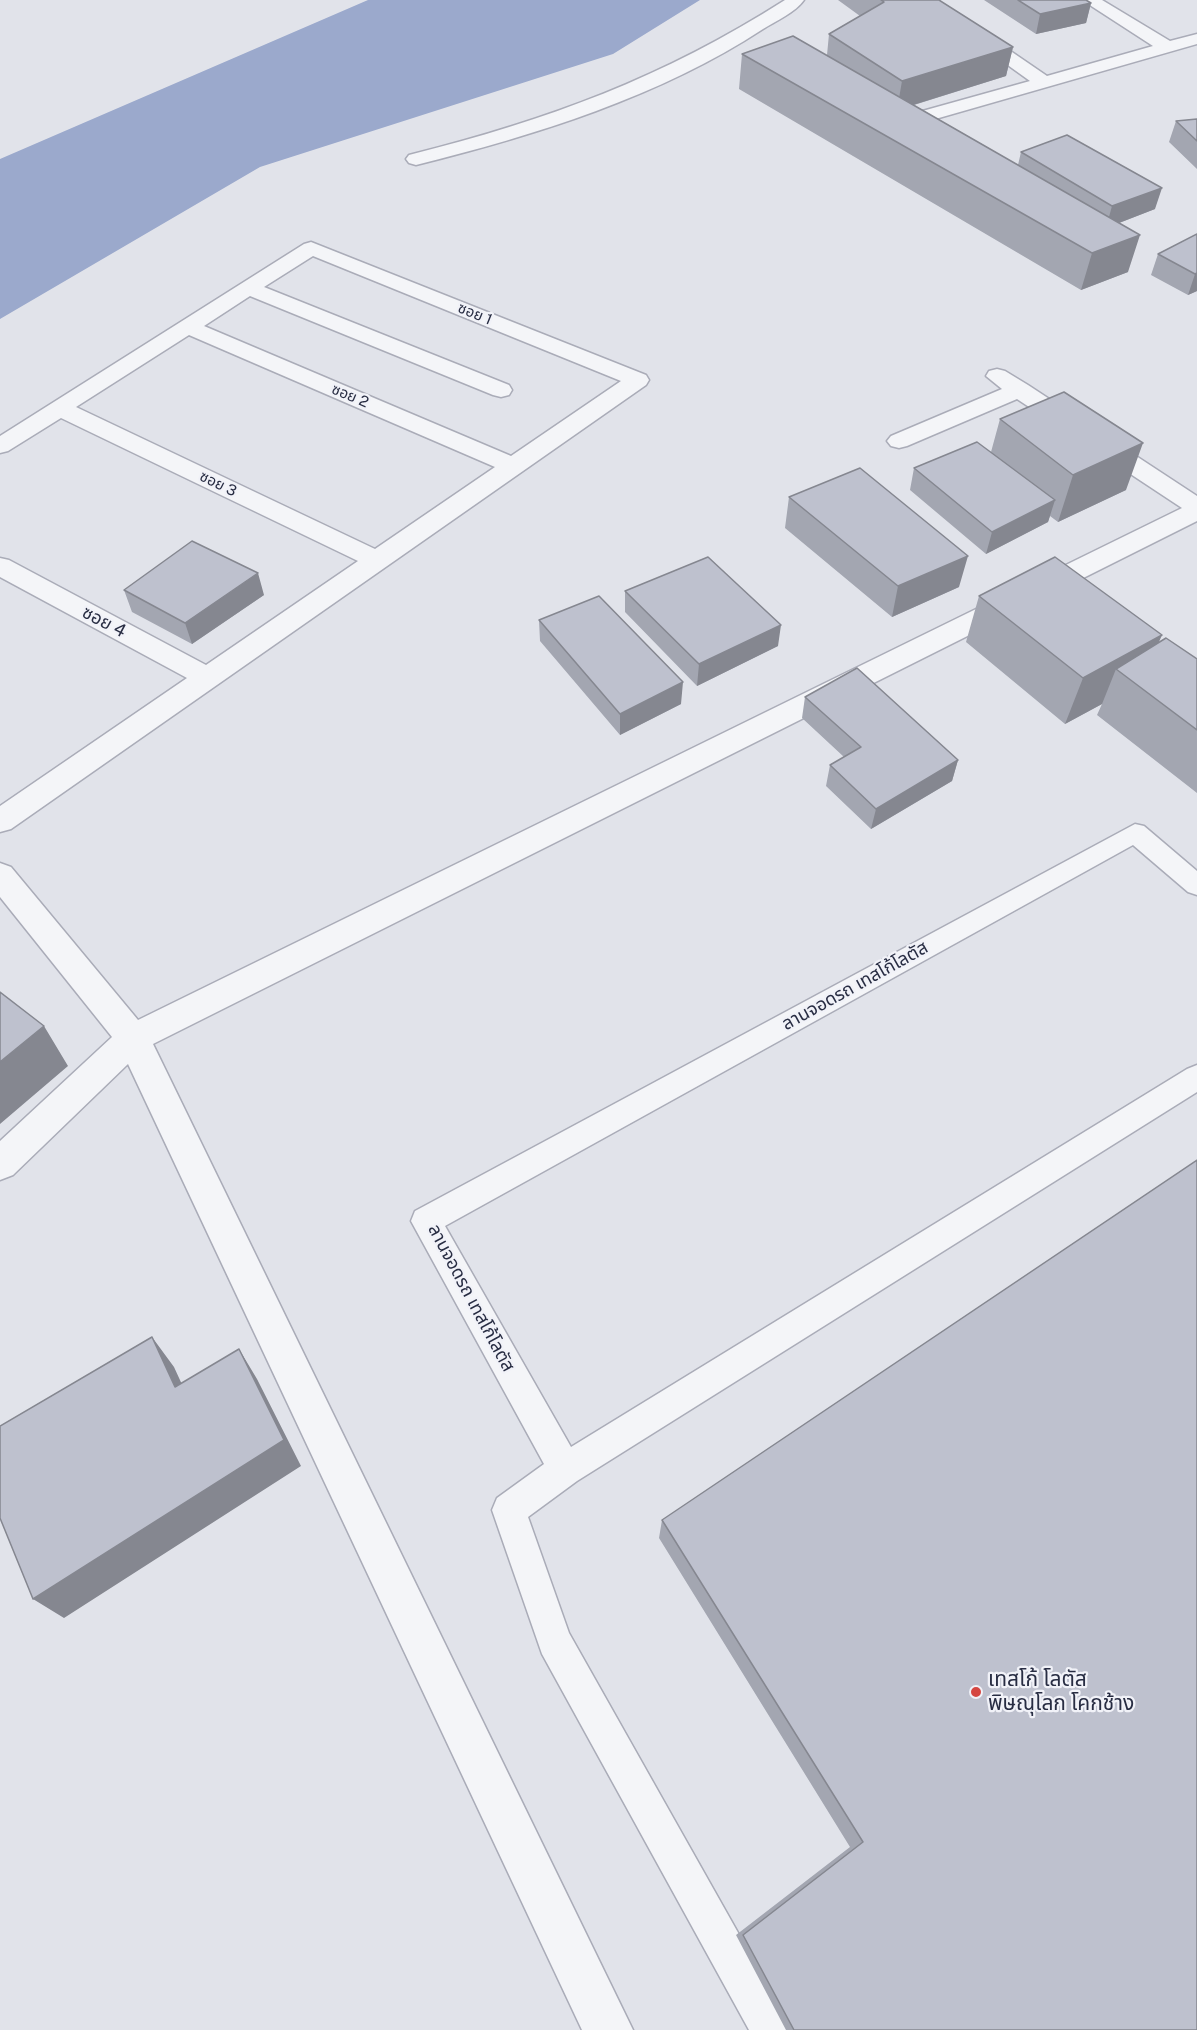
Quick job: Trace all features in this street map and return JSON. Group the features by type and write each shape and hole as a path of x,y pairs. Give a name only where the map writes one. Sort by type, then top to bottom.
{"street":[{"path":"416,159 534,128 606,100 721,48 796,0"},
{"path":"925,0 1044,82"},
{"path":"1090,0 1167,47"},
{"path":"892,127 1197,39"},
{"path":"873,116 913,139"},
{"name":"ซอย 1","path":"248,288 311,248 638,380 513,466"},
{"path":"0,446 248,288 501,390"},
{"name":"ซอย 2","path":"188,327 513,466"},
{"path":"0,1164 133,1038 1197,509 997,375"},
{"path":"899,441 1020,390"},
{"name":"ซอย 3","path":"59,408 377,560"},
{"path":"0,821 513,466"},
{"name":"ซอย 4","path":"0,566 207,677"},
{"path":"0,875 133,1038 608,2030"}],"lane":[{"name":"ลานจอดรถ เทสโก้โลตัส","path":"565,1469 426,1221 1135,833 1197,885"},
{"path":"771,2030 554,1642 509,1510 565,1469 1197,1077"}],"water":[{"path":"368,0 700,0 613,54 260,167 0,319 0,159"}],"building":[{"path":"881,0 939,0 1013,47 902,81 829,34 884,2"},
{"path":"1018,0 1086,0 1091,3 1040,14"},
{"path":"793,36 1140,235 1092,253 742,54"},
{"path":"1197,119 1197,141 1176,121"},
{"path":"1067,135 1162,188 1112,206 1021,152"},
{"path":"1197,234 1197,273 1158,254"},
{"path":"1064,392 1143,443 1073,475 1000,419"},
{"path":"977,442 1055,500 992,532 914,468"},
{"path":"860,468 968,556 898,586 789,497"},
{"path":"192,541 258,573 185,623 124,590"},
{"path":"708,557 781,625 699,664 625,591"},
{"path":"1055,557 1162,635 1083,678 979,596"},
{"path":"599,596 683,682 620,714 539,620"},
{"path":"1166,638 1197,659 1197,730 1116,669"},
{"path":"857,668 958,760 876,809 830,765 861,747 805,697"},
{"path":"0,992 44,1026 0,1062"},
{"name":"เทสโก้ โลตัส พิษณุโลก โคกช้าง","path":"1197,1160 1197,2030 794,2030 743,1935 863,1842 662,1520"},
{"path":"152,1337 175,1387 239,1349 284,1440 33,1599 0,1518 0,1426"}],"place":[{"name":"เทสโก้ โลตัส พิษณุโลก โคกช้าง","path":"976,1692"}]}
